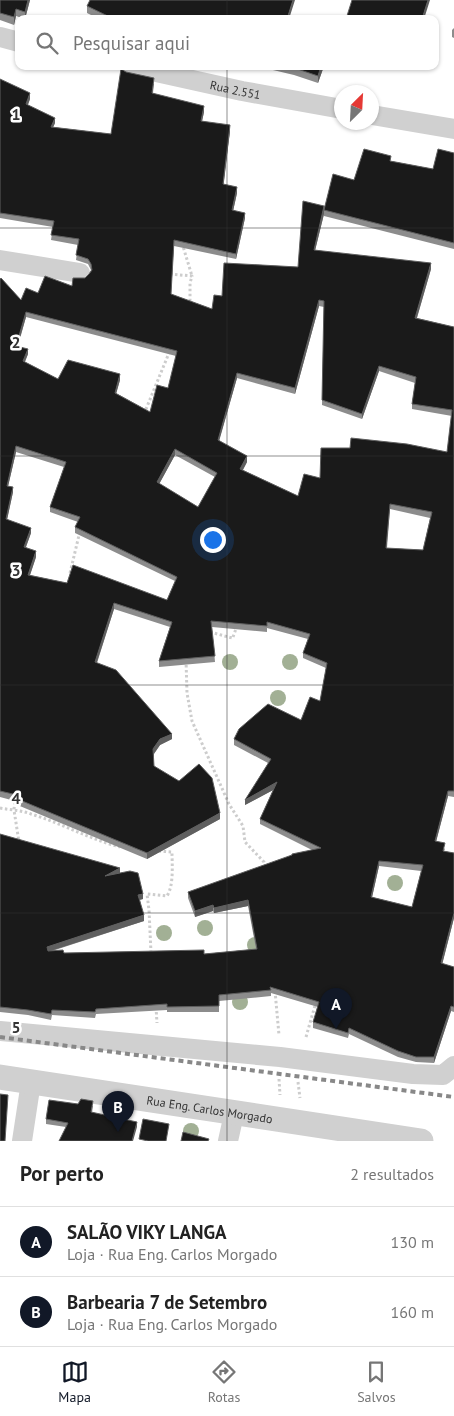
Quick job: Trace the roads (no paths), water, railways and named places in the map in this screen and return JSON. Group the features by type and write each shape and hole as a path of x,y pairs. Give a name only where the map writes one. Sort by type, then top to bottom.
{"street":[{"path":"0,37 15,41"},
{"name":"Rua 2.551","path":"146,70 242,92 334,108"},
{"path":"379,115 454,129"},
{"path":"0,260 80,273"},
{"path":"0,1031 280,1057 413,1074 443,1075 454,1066"},
{"name":"Rua Eng. Carlos Morgado","path":"0,1076 234,1114 421,1141"},
{"path":"22,1141 31,1082"},
{"path":"228,1141 234,1114"}],"railway":[{"path":"0,1037 454,1097"}],"place":[{"name":"SALÃO VIKY LANGA","path":"336,1029"},
{"name":"Barbearia 7 de Setembro","path":"118,1132"}]}
